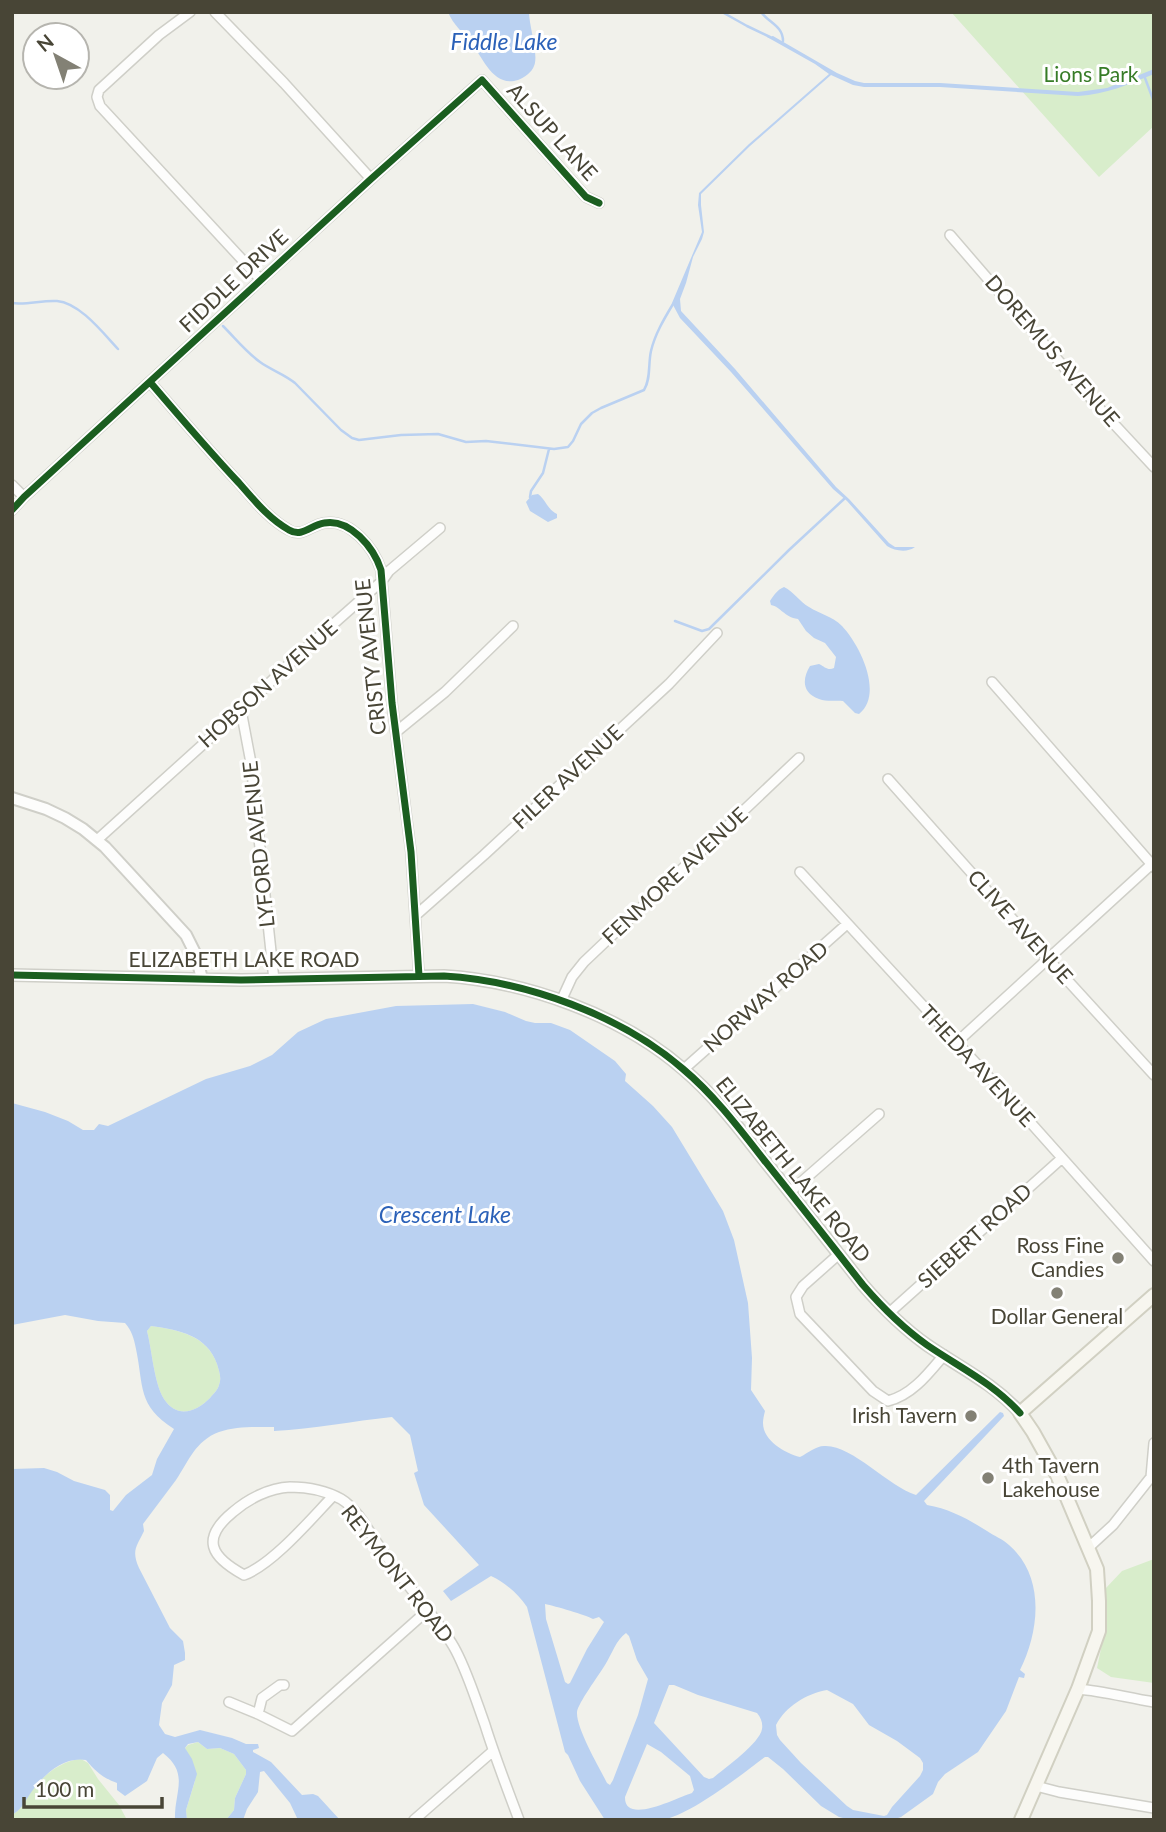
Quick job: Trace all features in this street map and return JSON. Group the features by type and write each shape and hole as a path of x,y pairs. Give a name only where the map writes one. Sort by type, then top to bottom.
{"main road":[{"path":"1021,1820 1099,1631 1097,1569 1057,1475 1020,1413 1154,1295"}],"street":[{"path":"190,12 159,35 99,90 97,97 100,106 261,280"},
{"path":"215,12 371,178"},
{"name":"FIDDLE DRIVE","path":"12,510 371,178 481,80"},
{"name":"ALSUP LANE","path":"481,80 586,197 599,203"},
{"name":"DOREMUS AVENUE","path":"950,235 1101,410 1154,467"},
{"name":"CRISTY AVENUE","path":"150,382 280,525 294,533 304,532 322,523 338,523 354,531 378,560 411,852 419,976"},
{"path":"12,485 24,498"},
{"name":"HOBSON AVENUE","path":"97,839 440,528"},
{"path":"396,732 445,692 513,626"},
{"name":"FILER AVENUE","path":"415,916 669,684 717,633"},
{"path":"956,1043 1153,865 992,682"},
{"name":"LYFORD AVENUE","path":"241,710 251,763 274,980"},
{"name":"FENMORE AVENUE","path":"561,1001 569,982 584,962 799,758"},
{"name":"CLIVE AVENUE","path":"888,779 1154,1075"},
{"path":"12,799 46,809 97,839 186,935 197,954 202,979"},
{"name":"THEDA AVENUE","path":"800,872 1154,1261"},
{"name":"NORWAY ROAD","path":"684,1069 847,924"},
{"name":"ELIZABETH LAKE ROAD","path":"12,975 274,980 444,976 512,985 596,1015 629,1032 684,1069 732,1119 870,1293 889,1313 919,1339 986,1382 1020,1413"},
{"path":"790,1192 879,1114"},
{"name":"SIEBERT ROAD","path":"889,1313 1061,1159"},
{"path":"839,1254 803,1286 796,1297 800,1314 873,1391 888,1401 898,1398 925,1378 944,1355"},
{"path":"1088,1548 1113,1525 1152,1476 1154,1443"},
{"name":"REYMONT ROAD","path":"333,1496 256,1571 244,1575 229,1566 213,1545 213,1533 221,1521 242,1504 263,1493 288,1487 318,1489 333,1496 343,1501 446,1633 457,1652 519,1820"},
{"path":"229,1702 292,1731 428,1610"},
{"path":"258,1714 262,1698 284,1685"},
{"path":"1077,1689 1154,1702"},
{"path":"414,1820 493,1751"},
{"path":"1036,1786 1154,1808"}],"green space":[{"name":"Lions Park","path":"951,12 1154,12 1154,126 1099,177"},
{"path":"151,1326 199,1340 212,1354 220,1382 218,1389 199,1407 181,1411 164,1399 147,1331"},
{"path":"1154,1559 1154,1683 1111,1677 1097,1668 1102,1644 1106,1588 1122,1571"},
{"path":"198,1742 207,1749 220,1748 234,1754 246,1770 235,1798 234,1810 226,1820 187,1820 186,1810 195,1781 185,1748"},
{"path":"81,1759 88,1763 127,1820 12,1820 12,1815 21,1808 46,1775 59,1766"}],"water":[{"name":"Fiddle Lake","path":"448,12 529,12 535,55 532,70 520,79 509,81 495,76"},
{"path":"773,36 837,73 864,83 940,83 1078,92 1107,88 1154,69 1154,74 1126,85 1078,96 940,87 864,87 831,75 750,146 701,194 704,232 680,299 681,311 889,543 895,547 915,547 905,551 887,546 833,489 680,318 672,303 702,232 699,193 749,144 829,74 767,37"},
{"path":"538,494 557,514 557,518 548,522 530,511 526,502 532,495"},
{"path":"784,587 806,605 842,626 856,645 869,682 866,705 859,714 843,701 819,699 809,693 805,681 810,666 819,664 832,669 836,657 825,643 806,631 798,619 771,605 770,601"},
{"name":"Crescent Lake","path":"473,1004 505,1012 526,1021 551,1023 570,1030 615,1061 626,1074 625,1081 672,1127 723,1211 734,1240 748,1303 752,1358 751,1390 765,1411 763,1423 767,1435 782,1449 800,1457 818,1447 835,1447 858,1458 916,1495 1000,1412 1003,1413 1004,1416 924,1501 927,1505 973,1522 1007,1543 1021,1558 1029,1573 1036,1605 1032,1639 1020,1670 1025,1674 1024,1678 1019,1677 1006,1711 978,1752 945,1774 933,1794 901,1817 892,1820 851,1820 839,1817 821,1806 783,1769 765,1757 717,1792 677,1815 652,1821 605,1820 565,1752 527,1607 511,1589 491,1576 451,1601 443,1591 479,1565 424,1505 414,1473 418,1471 410,1435 392,1417 289,1430 274,1431 274,1427 239,1428 211,1436 193,1452 143,1524 144,1531 135,1552 139,1568 170,1628 183,1641 185,1653 185,1660 174,1665 172,1685 162,1703 159,1725 165,1734 175,1737 200,1730 246,1744 258,1744 259,1748 253,1752 271,1762 302,1795 318,1796 340,1820 298,1820 290,1803 264,1771 260,1772 258,1792 243,1820 226,1820 234,1810 235,1798 246,1770 234,1754 220,1748 207,1749 198,1742 188,1744 185,1748 197,1774 186,1810 187,1820 175,1820 178,1776 176,1768 163,1753 157,1758 147,1781 125,1796 117,1790 117,1783 100,1774 86,1760 61,1764 35,1787 21,1808 12,1815 12,1469 44,1468 105,1490 110,1495 110,1510 113,1511 126,1495 152,1475 157,1459 174,1429 154,1412 148,1403 133,1338 125,1323 65,1315 12,1325 12,1103 45,1112 83,1130 94,1130 99,1124 108,1126 206,1079 250,1066 272,1055 298,1032 326,1019 396,1006","holes":["151,1326 182,1332 206,1346 217,1364 220,1380 217,1390 205,1403 193,1410 181,1411 164,1399 147,1331","545,1604 593,1619 599,1617 604,1622 570,1683 565,1682 546,1619","626,1633 629,1636 637,1660 648,1679 638,1715 610,1785 584,1737 577,1712 619,1639","669,1685 674,1685 757,1713 762,1727 760,1735 749,1748 709,1779 704,1777 654,1723","827,1690 853,1704 869,1725 920,1758 923,1763 920,1776 887,1815 853,1810 847,1806 780,1740 776,1725 780,1718 797,1702","647,1744 690,1776 694,1790 692,1793 642,1810 627,1805 625,1797"]}],"waterway":[{"path":"722,12 770,37"},
{"path":"761,12 778,28 783,41"},
{"path":"1145,78 1154,102"},
{"path":"12,303 66,303 90,320 118,349"},
{"path":"223,326 255,358 295,383 352,438 359,440 438,434 466,442 486,441 554,449 568,447 581,424 592,413 644,390 648,381 653,345 673,304"},
{"path":"530,497 543,473 549,449"},
{"path":"675,621 702,631 709,629 844,499"}],"cycle path":[{"path":"12,510 482,80 586,197 599,203"},
{"path":"150,382 216,458 275,520 298,533 324,523 343,525 360,536 378,561 411,852 419,976"},
{"path":"12,975 241,980 444,976 475,979 539,993 602,1017 658,1050 694,1079 736,1124 885,1309 918,1338 987,1384 1020,1413"}],"place":[{"name":"Ross Fine Candies","path":"1118,1258"},
{"name":"Dollar General","path":"1057,1293"},
{"name":"Irish Tavern","path":"971,1416"},
{"name":"4th Tavern Lakehouse","path":"988,1478"}]}
